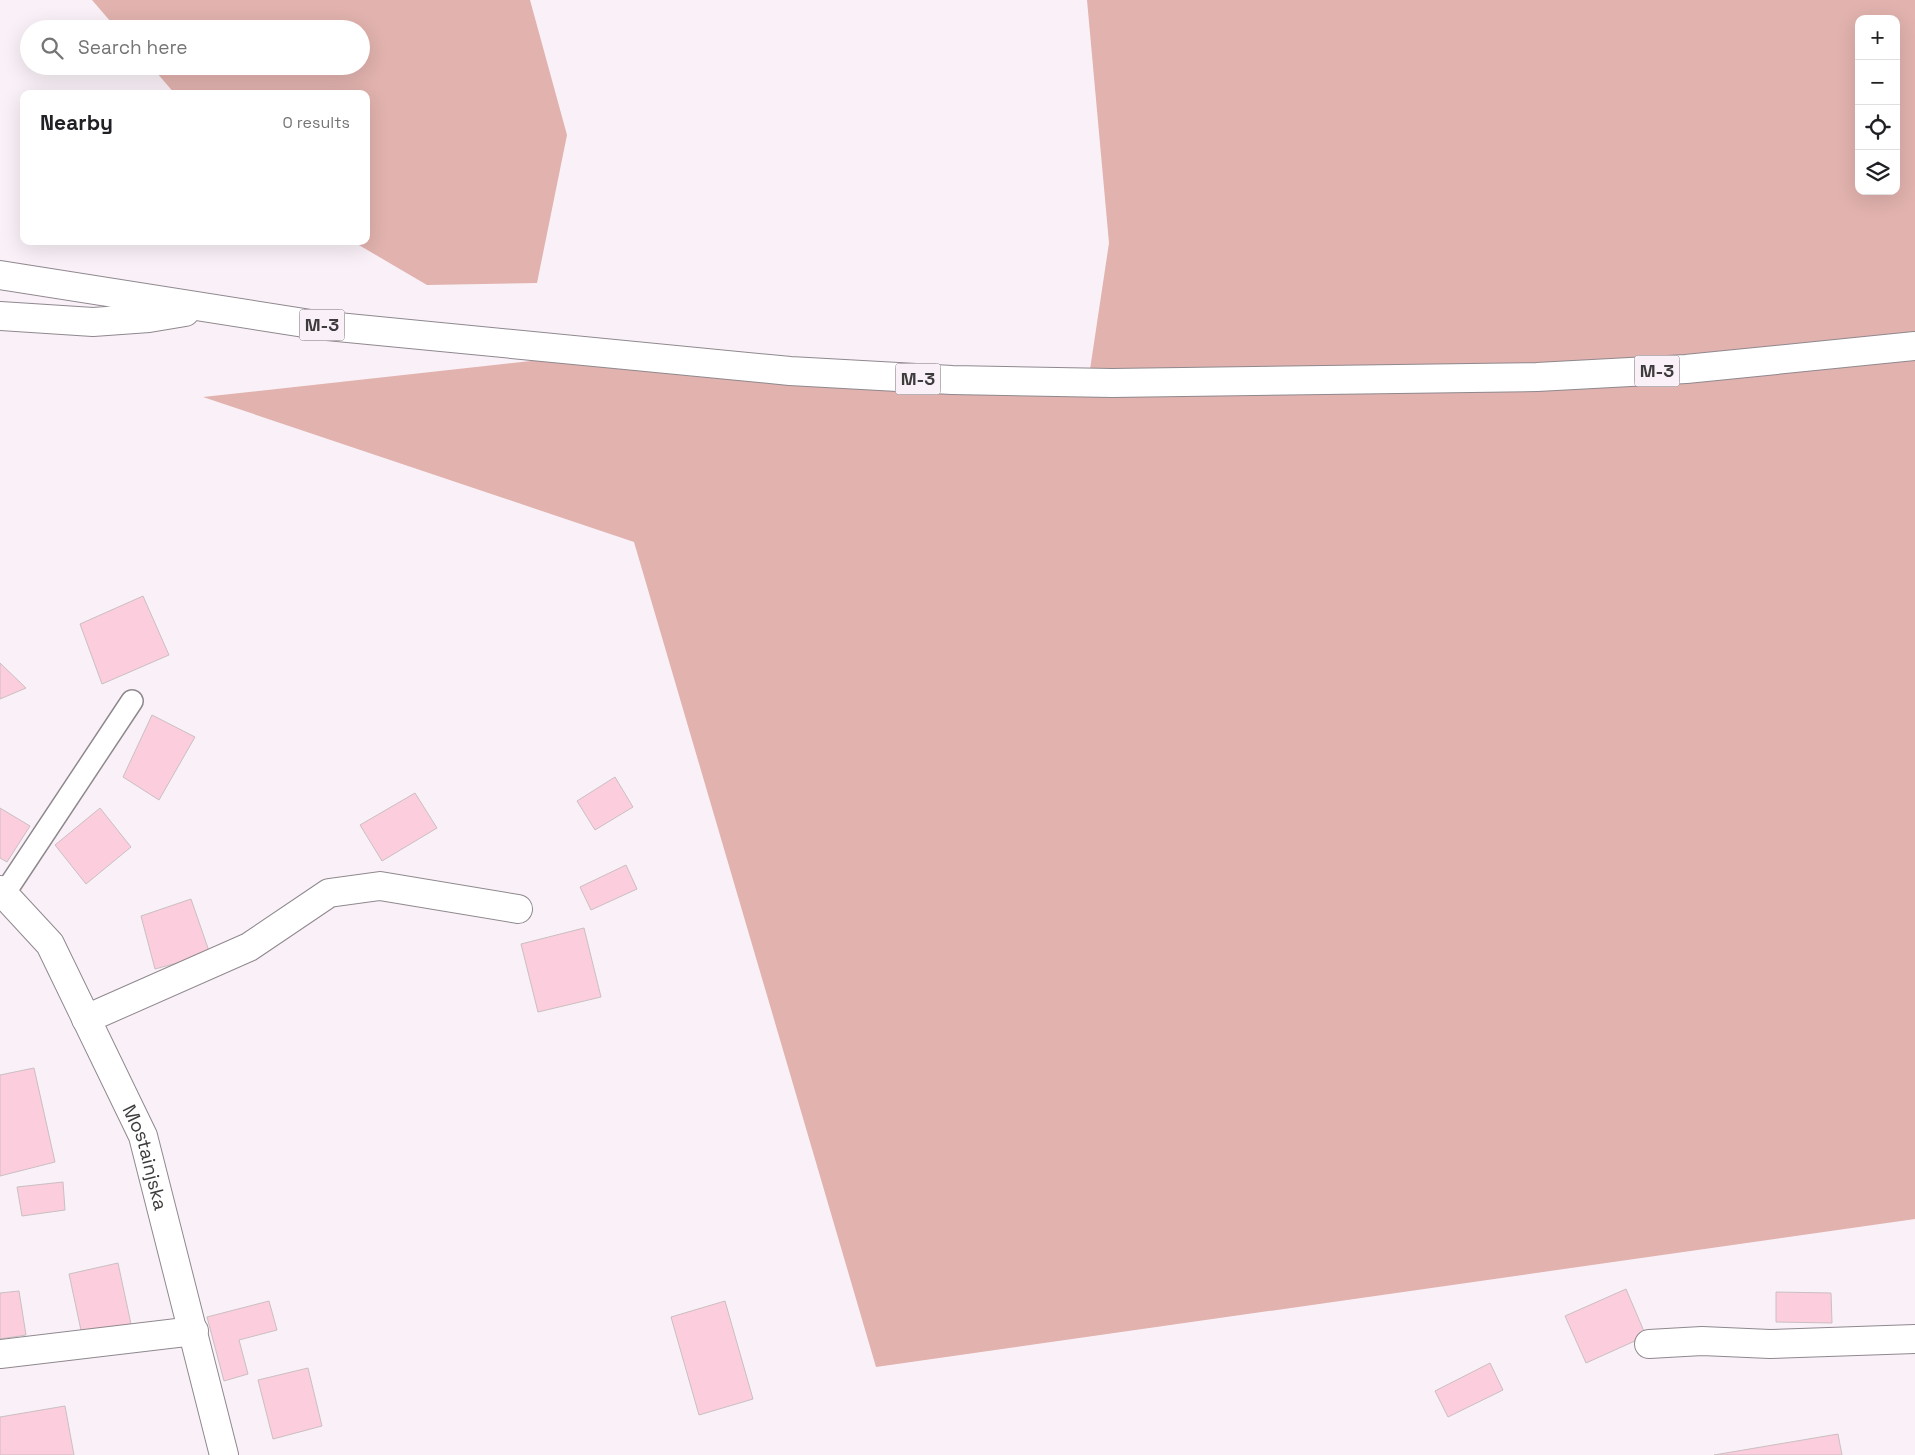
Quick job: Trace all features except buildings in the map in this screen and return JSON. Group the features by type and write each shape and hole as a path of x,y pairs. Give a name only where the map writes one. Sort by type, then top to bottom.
{"main road":[{"name":"M-3","path":"0,275 204,308 345,328 790,371 1020,382 1397,381 1543,377 1686,369 1915,346"},
{"path":"0,316 93,322 150,318 204,308"},
{"path":"86,1019 249,947 329,893 380,886 518,909"},
{"name":"Mostainjska","path":"2,892 50,944 143,1136 224,1455"},
{"path":"0,1354 194,1331"},
{"path":"1649,1344 1702,1341 1770,1344 1915,1339"}],"lane":[{"path":"2,892 132,701"}],"shaded area":[{"path":"92,0 530,0 567,135 537,283 427,285 359,245 370,245 370,90 172,90 159,75 370,75 370,20 109,20"},
{"path":"1087,0 1915,0 1915,1219 876,1367 634,542 203,397 604,353 1088,383 1109,243"}]}
